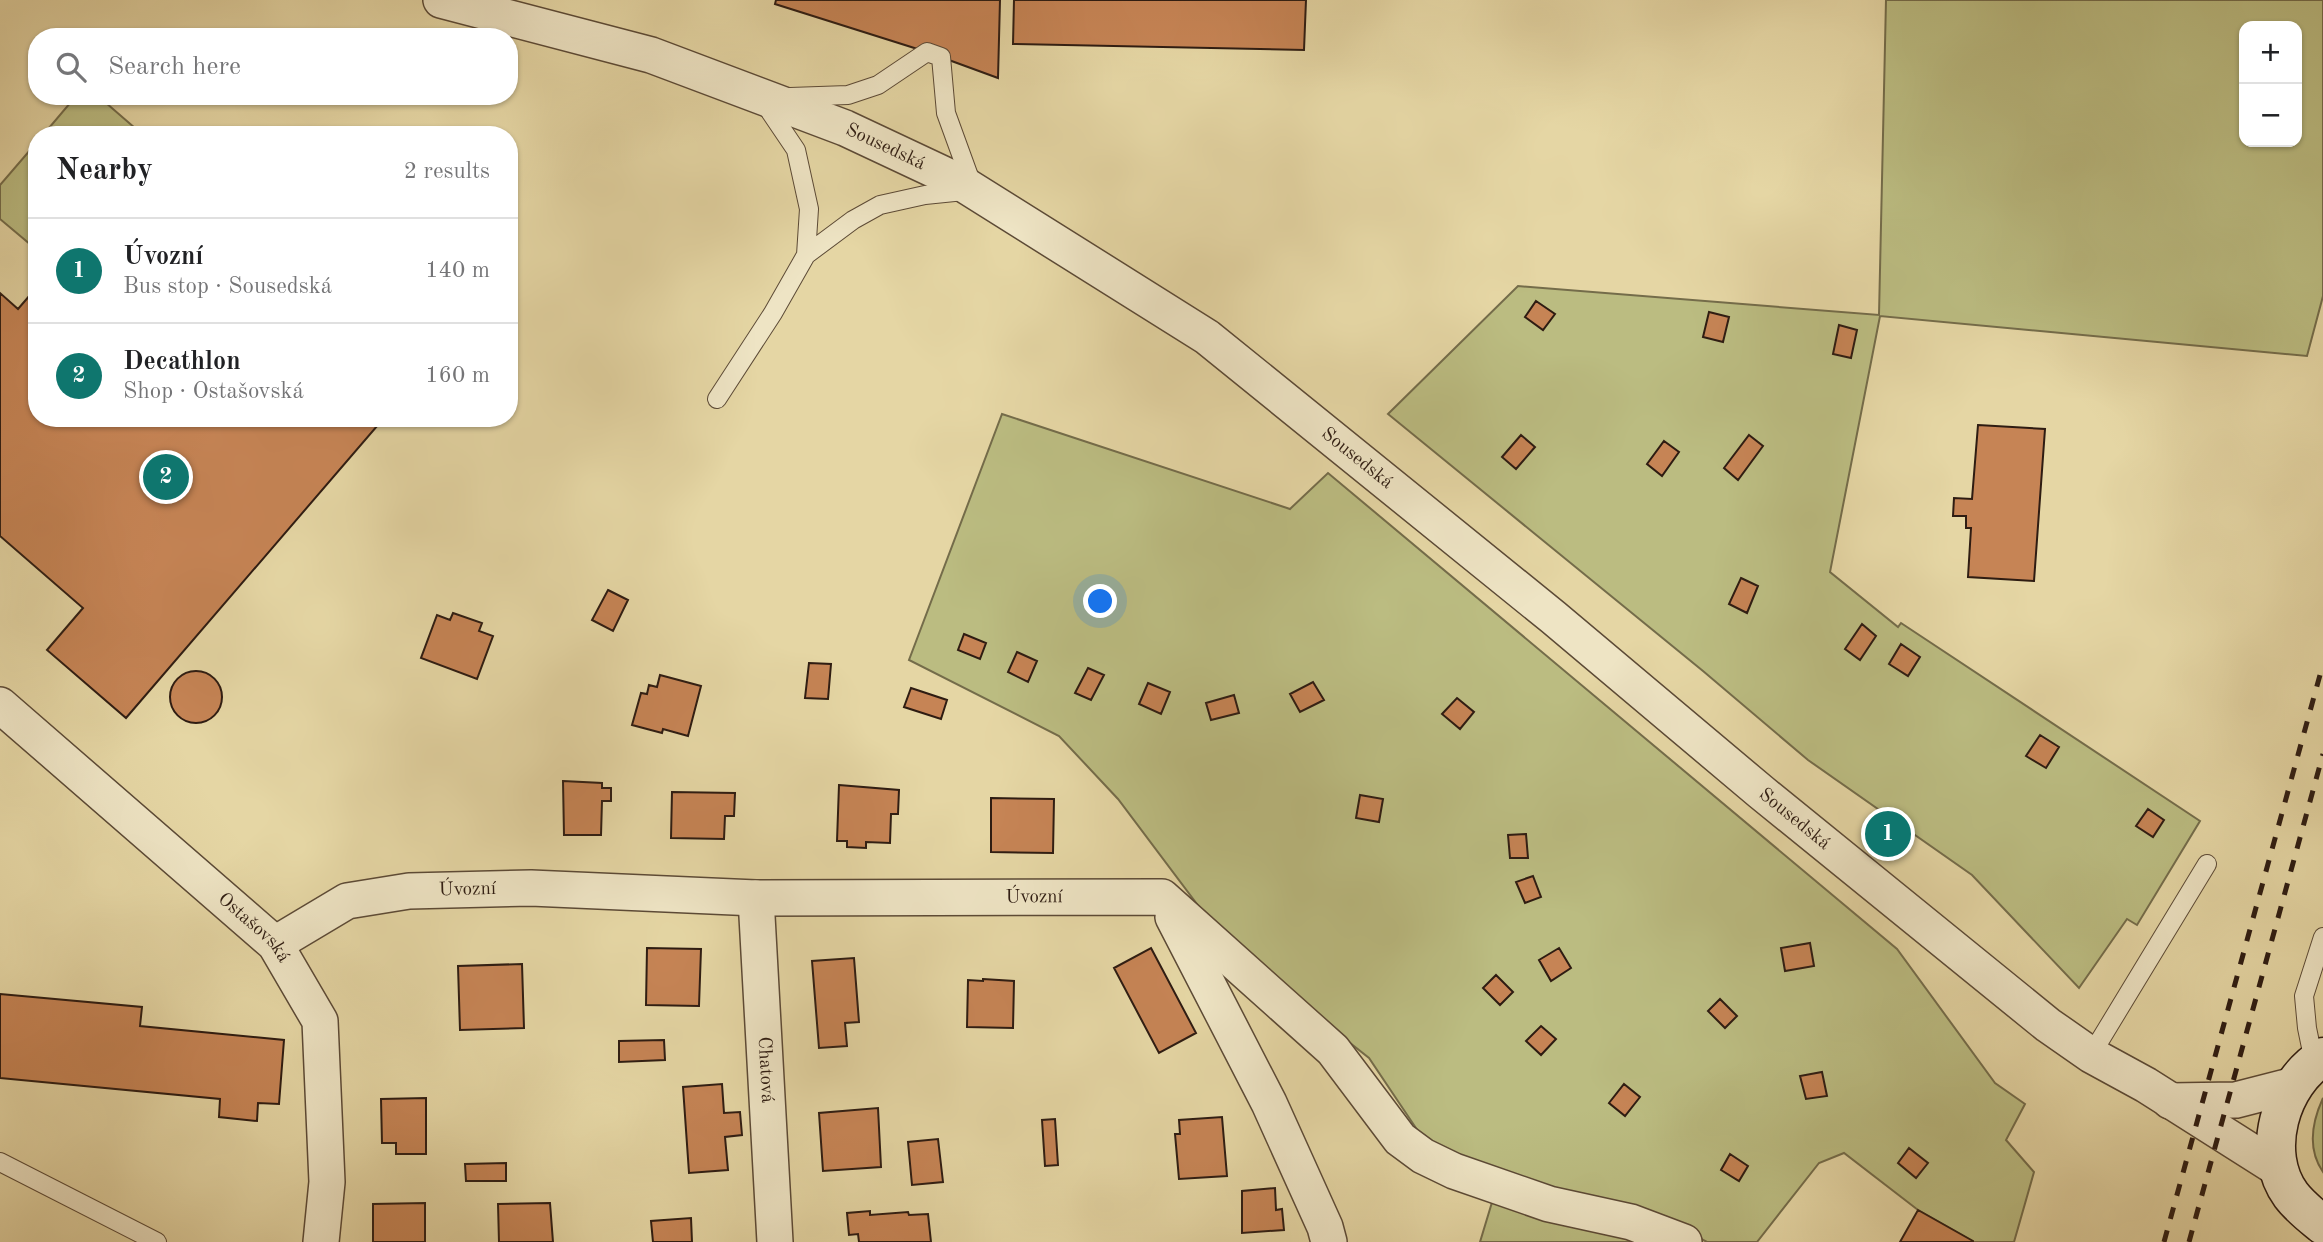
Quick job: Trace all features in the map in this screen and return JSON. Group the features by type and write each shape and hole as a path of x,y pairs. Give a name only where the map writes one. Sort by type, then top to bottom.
{"main road":[{"path":"2310,1068 2281,1111 2276,1141 2280,1170 2290,1194 2323,1225"}],"street":[{"name":"Sousedská","path":"441,0 651,55 845,128 974,190 1208,337 1553,617 1833,852 2048,1025 2091,1055 2280,1170"},
{"name":"Ostašovská","path":"1,708 275,944 320,1021 327,1182 321,1242"},
{"name":"Úvozní","path":"275,944 347,901 409,891 531,888 756,898 1162,897"},
{"path":"1162,897 1269,1103 1325,1227 1329,1242"},
{"path":"1162,897 1333,1050 1400,1139 1423,1156 1454,1171 1549,1204 1631,1222 1684,1242"},
{"name":"Chatová","path":"756,898 775,1242"},
{"path":"2170,1101 2236,1100 2310,1068"}],"lane":[{"path":"718,399 806,255 853,220 880,205 925,195 974,190 946,113 941,57 927,52 878,85 848,95 759,96"},
{"path":"759,96 796,150 809,209 806,255"},
{"path":"2091,1055 2207,864"},
{"path":"2310,1068 2304,996 2323,937"},
{"path":"0,1162 157,1242"}],"green space":[{"path":"1886,0 2323,0 2323,296 2307,356 1880,316 1830,572 1898,627 1901,623 2200,821 2137,925 2127,919 2079,988 1972,875 1808,760 1388,414 1518,286 1879,315"},
{"path":"68,105 108,105 133,126 51,126"},
{"path":"28,152 28,242 0,219 0,185"},
{"path":"1002,414 1290,509 1328,473 1897,949 1995,1083 2025,1104 2006,1140 2034,1172 2014,1242 1974,1242 1918,1210 1844,1153 1819,1163 1757,1242 1707,1242 1680,1228 1428,1146 1369,1058 1230,948 1118,799 1059,736 909,660"},
{"path":"2323,1098 2323,1172 2315,1154 2313,1135"},
{"path":"1493,1199 1645,1242 1480,1242"}],"building":[{"path":"776,0 1000,0 998,78 927,52 775,4"},
{"path":"1014,0 1306,0 1304,50 1013,44"},
{"path":"0,293 18,309 28,297 28,427 376,427 126,718 47,650 83,608 0,536"},
{"path":"1536,301 1555,314 1543,330 1525,317"},
{"path":"1709,312 1729,317 1723,342 1703,337"},
{"path":"1839,325 1857,330 1851,358 1833,354"},
{"path":"1978,425 2045,429 2034,581 1968,577 1971,528 1966,528 1966,516 1953,516 1954,498 1972,499"},
{"path":"1521,435 1535,447 1516,469 1502,457"},
{"path":"1749,435 1763,446 1738,480 1724,468"},
{"path":"1664,441 1679,452 1662,476 1647,464"},
{"path":"1741,578 1758,586 1747,613 1729,604"},
{"path":"608,590 628,600 613,631 592,620"},
{"path":"453,613 482,623 479,631 493,636 477,679 421,658 437,615 450,620"},
{"path":"1862,624 1876,636 1860,660 1845,649"},
{"path":"964,634 986,643 980,659 958,650"},
{"path":"1901,644 1920,657 1908,676 1889,664"},
{"path":"1017,652 1037,661 1028,682 1008,672"},
{"path":"809,663 831,664 828,699 805,698"},
{"path":"1088,668 1104,675 1091,700 1075,693"},
{"path":"196,671 215,678 222,697 215,716 196,723 177,716 170,697 177,678"},
{"path":"660,675 701,686 688,736 632,725 641,693 647,694 649,685 657,687"},
{"path":"1313,682 1324,700 1300,712 1290,694"},
{"path":"1148,683 1170,692 1161,714 1139,704"},
{"path":"911,688 947,700 941,719 904,707"},
{"path":"1234,695 1239,713 1211,720 1206,703"},
{"path":"1457,698 1474,712 1460,729 1442,714"},
{"path":"2040,735 2059,747 2046,768 2026,756"},
{"path":"563,781 602,783 602,788 611,788 611,801 602,801 601,835 564,835"},
{"path":"839,785 899,790 898,814 891,814 890,843 866,842 866,848 847,847 847,841 837,841"},
{"path":"672,792 735,793 734,816 725,816 724,839 671,838"},
{"path":"1360,795 1383,799 1379,822 1356,818"},
{"path":"991,798 1054,799 1053,853 991,852"},
{"path":"2148,809 2164,820 2153,837 2136,826"},
{"path":"1526,834 1528,858 1510,858 1508,835"},
{"path":"1533,876 1541,897 1525,903 1516,882"},
{"path":"1810,943 1814,966 1785,971 1781,948"},
{"path":"647,948 701,949 699,1006 646,1005"},
{"path":"1151,948 1196,1033 1159,1053 1114,968"},
{"path":"1559,948 1571,968 1551,981 1539,960"},
{"path":"854,958 859,1022 845,1023 847,1046 819,1048 812,961"},
{"path":"522,964 524,1028 460,1030 458,966"},
{"path":"1496,975 1513,992 1500,1005 1483,988"},
{"path":"968,980 1014,981 1013,1028 967,1027"},
{"path":"0,994 142,1007 140,1026 284,1040 279,1104 258,1103 257,1121 219,1117 220,1099 0,1078"},
{"path":"1720,999 1737,1016 1725,1028 1708,1011"},
{"path":"1541,1026 1556,1039 1541,1055 1526,1041"},
{"path":"664,1040 665,1060 619,1062 619,1041"},
{"path":"1822,1072 1827,1096 1806,1099 1800,1076"},
{"path":"722,1084 724,1113 740,1112 742,1135 725,1137 728,1170 689,1173 683,1087"},
{"path":"1624,1084 1640,1097 1625,1116 1609,1103"},
{"path":"426,1098 426,1154 396,1154 396,1143 382,1143 381,1099"},
{"path":"878,1108 881,1167 823,1171 819,1113"},
{"path":"1222,1117 1227,1176 1179,1179 1175,1134 1180,1134 1179,1120"},
{"path":"1055,1119 1058,1165 1045,1166 1042,1120"},
{"path":"938,1139 943,1182 912,1185 908,1142"},
{"path":"1909,1148 1928,1163 1916,1178 1898,1163"},
{"path":"1730,1154 1748,1166 1739,1181 1721,1170"},
{"path":"506,1163 506,1181 466,1181 465,1164"},
{"path":"1275,1188 1276,1210 1282,1209 1284,1230 1242,1233 1242,1191"},
{"path":"425,1203 425,1242 373,1242 373,1204"},
{"path":"550,1203 553,1242 499,1242 498,1204"},
{"path":"1918,1210 1973,1241 1973,1242 1900,1242"},
{"path":"870,1211 870,1215 908,1212 909,1215 928,1214 931,1242 859,1242 858,1234 849,1235 847,1213"},
{"path":"691,1218 692,1242 653,1242 651,1221"}],"railway":[{"path":"2164,1242 2323,664"},
{"path":"2189,1242 2323,754"}],"place":[{"name":"Decathlon","path":"166,477"},
{"name":"Úvozní","path":"1888,834"}]}
